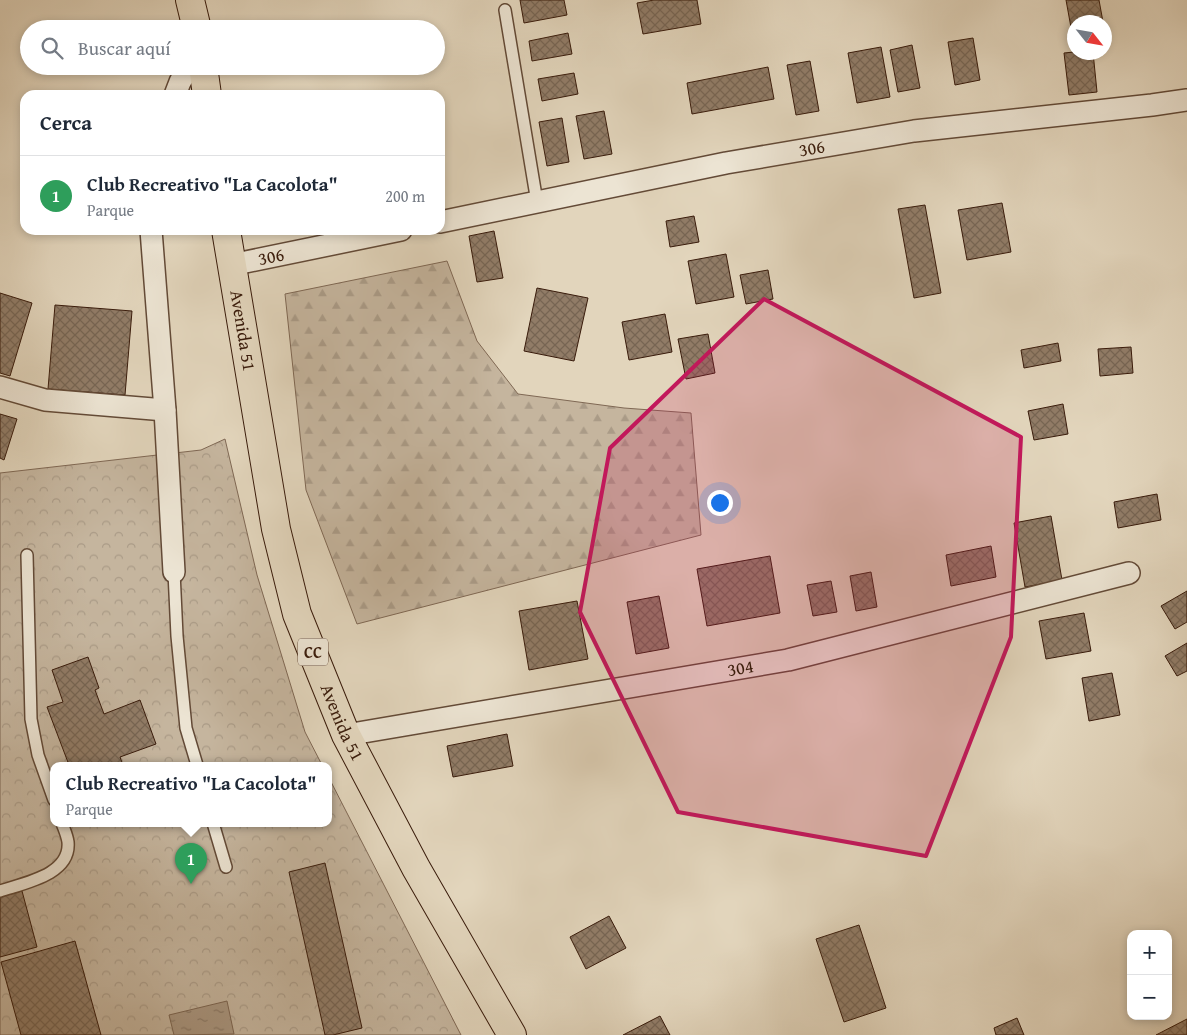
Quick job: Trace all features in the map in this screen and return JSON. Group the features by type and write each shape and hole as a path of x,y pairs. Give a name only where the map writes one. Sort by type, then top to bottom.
{"main road":[{"path":"204,75 206,90"},
{"name":"Avenida 51","path":"227,235 276,529 298,614 346,735 416,868 512,1035"}],"street":[{"path":"177,90 184,75"},
{"name":"306","path":"445,221 726,163 914,131 1187,100"},
{"path":"151,235 165,410 174,572"},
{"name":"306","path":"231,265 377,235"},
{"path":"0,387 45,400 165,410"},
{"name":"304","path":"346,735 788,660 1130,573"}],"lane":[{"path":"505,10 538,202"},
{"path":"27,555 31,719 38,755 50,789"},
{"path":"174,572 176,636 186,728 195,762"},
{"path":"0,891 44,875 60,866 67,852 68,840 63,827"},
{"path":"214,827 226,867"}],"highlighted area":[{"path":"764,299 1021,437 1011,637 926,856 678,812 580,612 610,448"}],"green space":[{"path":"447,261 477,341 518,394 624,408 691,413 701,535 357,624 306,490 285,294"},
{"path":"225,439 257,575 305,732 320,762 50,762 50,827 332,827 332,784 461,1035 0,1035 0,473 201,450"}],"water":[{"path":"227,1001 234,1034 174,1035 169,1015"}],"building":[{"path":"520,0 564,0 567,15 524,23"},
{"path":"654,0 697,0 701,24 643,34 637,3"},
{"path":"1066,0 1099,0 1102,15 1069,15"},
{"path":"568,33 572,54 532,61 529,41"},
{"path":"973,38 980,80 955,85 948,42"},
{"path":"912,45 920,88 898,92 890,50"},
{"path":"881,47 890,97 857,103 848,53"},
{"path":"1064,53 1067,53 1067,60 1094,60 1097,92 1069,95"},
{"path":"810,61 819,111 796,115 787,65"},
{"path":"768,67 774,99 692,114 687,83"},
{"path":"574,73 578,94 542,101 538,79"},
{"path":"604,111 612,154 584,159 576,116"},
{"path":"562,118 569,162 547,166 539,122"},
{"path":"1002,203 1011,252 967,260 958,210"},
{"path":"925,205 941,293 914,298 898,209"},
{"path":"694,216 699,242 670,247 666,221"},
{"path":"494,231 503,278 477,282 469,236"},
{"path":"726,254 734,297 696,304 688,261"},
{"path":"768,270 773,299 746,304 740,275"},
{"path":"537,288 588,298 574,361 524,351"},
{"path":"0,293 32,303 10,376 0,373"},
{"path":"55,305 132,311 125,395 48,389"},
{"path":"665,314 672,352 629,360 622,322"},
{"path":"708,334 715,373 686,379 678,339"},
{"path":"1058,343 1061,361 1024,368 1021,350"},
{"path":"1131,347 1133,373 1100,376 1098,349"},
{"path":"1063,404 1068,434 1034,440 1028,411"},
{"path":"0,414 17,419 4,460 0,458"},
{"path":"1157,494 1161,520 1118,528 1114,502"},
{"path":"1051,516 1062,580 1025,587 1014,523"},
{"path":"991,546 996,577 951,586 946,555"},
{"path":"770,556 780,613 707,626 697,569"},
{"path":"871,572 877,607 856,611 850,576"},
{"path":"831,581 837,612 813,616 807,585"},
{"path":"1187,591 1187,622 1175,629 1161,606"},
{"path":"659,596 669,648 636,654 627,602"},
{"path":"577,601 588,659 529,670 519,611"},
{"path":"1084,613 1091,651 1046,659 1039,621"},
{"path":"1187,643 1187,671 1177,676 1165,656"},
{"path":"88,657 99,688 95,690 104,714 140,700 156,744 120,757 122,762 68,762 47,707 63,702 52,670"},
{"path":"1112,673 1120,715 1089,721 1082,678"},
{"path":"507,734 513,766 453,777 447,746"},
{"path":"325,863 362,1028 333,1035 325,1035 289,872"},
{"path":"22,891 37,947 0,957 0,897"},
{"path":"609,916 626,948 586,969 570,937"},
{"path":"859,925 886,1008 844,1022 816,939"},
{"path":"75,941 101,1035 21,1035 1,962"},
{"path":"660,1016 670,1035 623,1035"},
{"path":"1017,1018 1024,1035 996,1035 994,1028"},
{"path":"1187,1019 1187,1035 1156,1035"}],"place":[{"name":"Club Recreativo \"La Cacolota\"","path":"191,884"}]}
